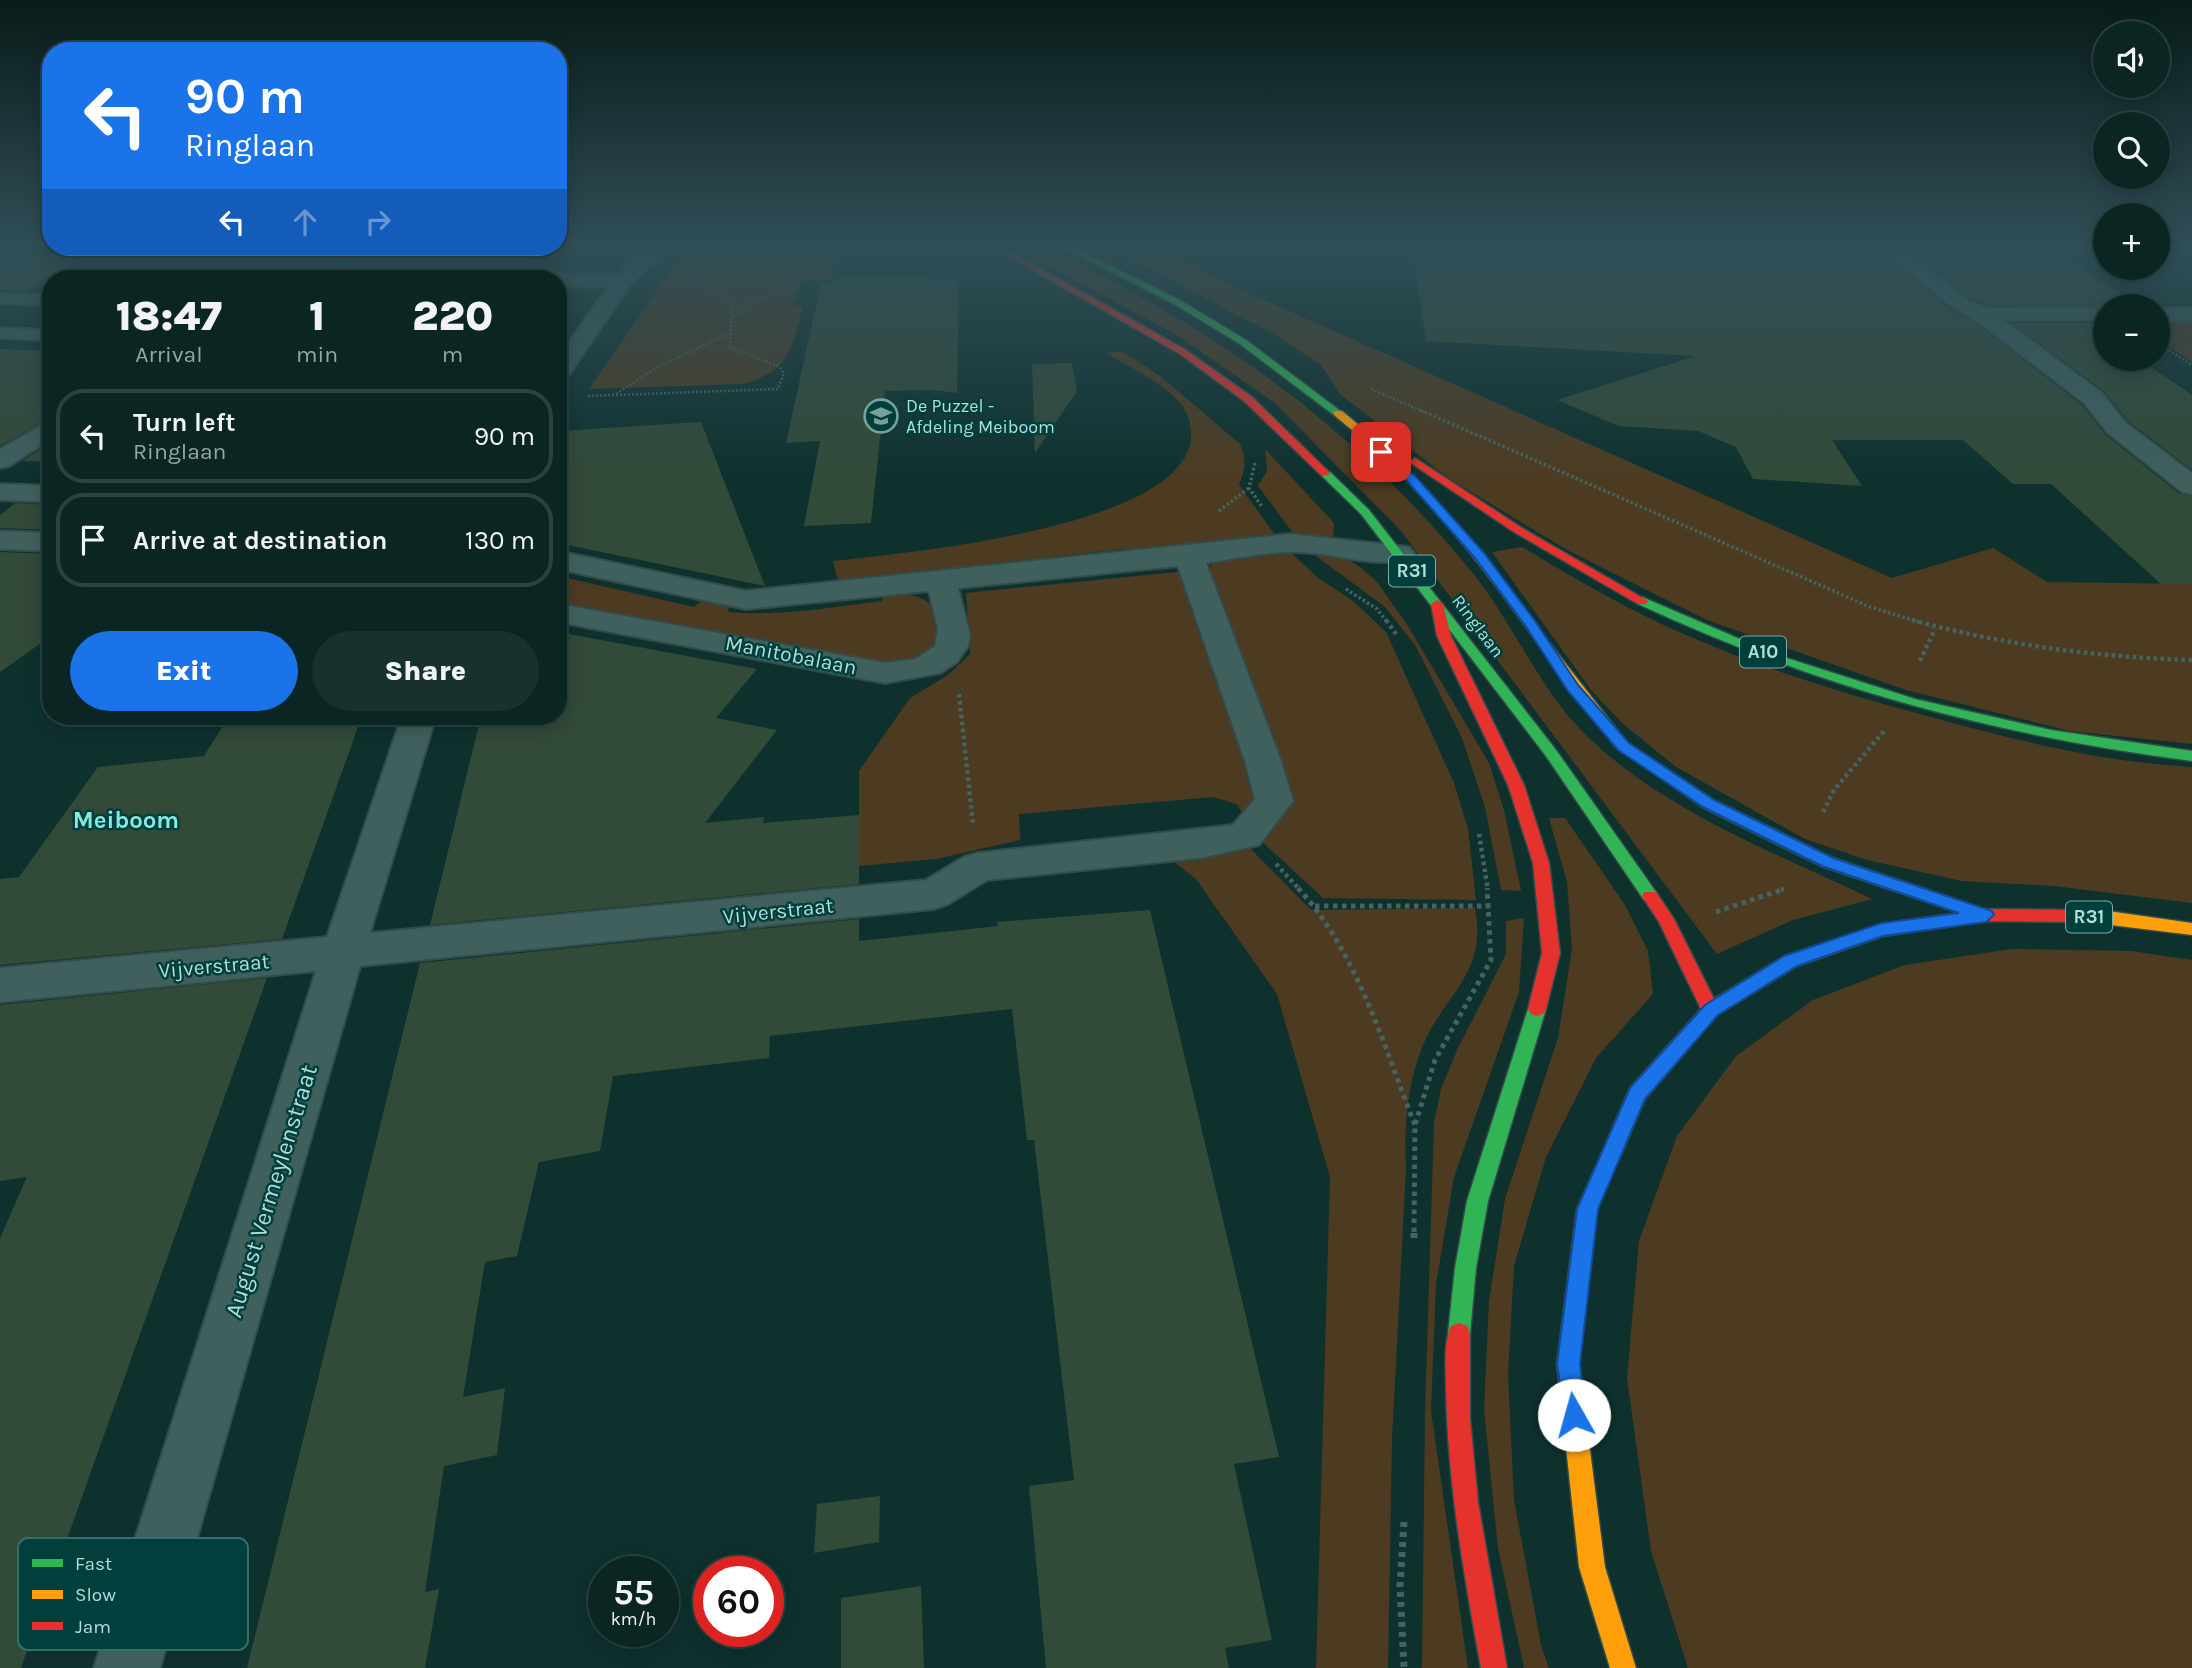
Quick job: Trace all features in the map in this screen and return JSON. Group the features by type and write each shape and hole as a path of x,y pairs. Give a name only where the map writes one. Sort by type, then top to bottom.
{"main road":[{"name":"Ringlaan","path":"1135,325 1183,352 1248,400 1366,512 1551,753 1666,919 1712,1010"},
{"name":"R31","path":"1215,325 1243,342 1350,422 1413,480 1479,555 1531,624 1573,688 1623,747 1709,804 1828,862 1986,915"},
{"name":"A10","path":"1350,422 1378,434 1565,560 1696,626 1890,696 1988,723 2078,743 2192,755"},
{"path":"1437,604 1444,636 1516,785 1541,863 1549,915 1550,953 1525,1058 1488,1160 1463,1277 1456,1390 1467,1528 1494,1668"},
{"name":"R31","path":"1623,1668 1592,1567 1568,1364 1587,1209 1637,1094 1712,1010 1791,961 1882,930 1986,915 2108,917 2192,929"}],"street":[{"path":"567,361 592,325"},
{"path":"1996,325 2092,398 2117,428 2192,486"},
{"path":"0,460 42,434"},
{"path":"0,492 42,494"},
{"path":"0,540 42,542"},
{"path":"567,562 746,600 942,582 1290,543 1332,545 1367,553 1399,553"},
{"path":"1189,556 1263,761 1273,801 1245,836"},
{"path":"942,582 954,635 947,654"},
{"name":"Manitobalaan","path":"567,615 885,673 926,668 947,654"},
{"name":"August Vermeylenstraat","path":"166,1538 342,954 416,725"},
{"name":"Vijverstraat","path":"0,985 342,954 934,894 978,867 1245,836"},
{"name":"August Vermeylenstraat","path":"127,1668 132,1650"}],"lane":[{"path":"0,333 42,342"}],"path":[{"path":"615,395 634,378 664,361 700,349 726,334 730,325"},
{"path":"581,396 778,389 784,373 780,367 730,347 726,334"},
{"path":"2170,350 2192,365"},
{"path":"1361,384 1870,607 1935,629 2032,649 2125,659 2192,660"},
{"path":"1251,453 1256,465 1249,488 1290,543 1320,571 1377,609 1404,643"},
{"path":"947,654 956,660 978,867"},
{"path":"1414,1248 1415,1125 1435,1060 1491,960 1490,905 1479,828"},
{"path":"1245,836 1255,841 1315,906 1352,966 1415,1125"},
{"path":"1404,1519 1400,1586 1404,1668"}],"shaded area":[{"path":"633,325 798,325 791,347 779,365 771,372 743,384 589,389"},
{"path":"1158,325 1188,325 1219,344 1311,411 1395,486 1471,571 1571,719 1620,765 1688,810 1761,848 1872,899 1793,920 1717,954 1401,531 1275,403"},
{"path":"1257,325 1320,325 1892,578 1993,548 2047,582 2192,584 2192,744 2070,731 1906,690 1707,620 1567,550 1448,478 1340,394 1321,365"},
{"path":"2170,325 2192,325 2192,362 2170,347"},
{"path":"1122,351 1160,376 1240,444 1244,464 1239,485 1275,535 1126,553 1124,549 838,581 833,561 976,542 1093,515 1141,494 1176,469 1191,439 1186,412 1165,389 1106,353"},
{"path":"1265,449 1334,523 1333,540 1296,537 1258,486 1267,471"},
{"path":"1522,547 1602,594 1665,626 1805,680 1897,708 2025,741 2092,755 2192,767 2192,903 2054,886 1962,881 1867,860 1805,839 1676,767 1622,723 1591,690 1492,552"},
{"path":"1305,548 1342,556 1360,567 1377,582 1408,626 1489,763 1504,810 1521,891 1501,890 1485,807 1462,738 1415,645 1384,606"},
{"path":"1287,549 1318,578 1353,601 1386,632 1454,783 1468,829 1476,900 1323,898 1258,838 1237,804 1213,797 1019,814 1020,840 936,859 859,866 859,771 910,698 948,675 970,654 966,593 1207,569 1219,558"},
{"path":"567,578 694,607 703,600 729,605 728,612 786,612 824,608 882,601 883,595 901,594 924,600 941,617 936,644 913,659 890,663 567,605"},
{"path":"1549,818 1565,818 1625,905 1648,951 1653,994 1596,1058 1546,1157 1514,1266 1508,1375 1514,1500 1541,1645 1549,1668 1524,1668 1498,1548 1484,1409 1489,1301 1505,1199 1558,1038 1572,949 1567,882"},
{"path":"1242,840 1311,910 1475,908 1476,949 1471,965 1425,1041 1414,1072 1408,1104 1392,1439 1388,1668 1316,1668 1330,1177 1277,994 1196,879 1166,856"},
{"path":"1524,918 1519,992 1454,1177 1436,1284 1431,1411 1468,1668 1422,1668 1425,1415 1434,1122 1441,1089 1457,1050 1506,954 1506,921"},
{"path":"2012,949 2131,951 2192,960 2192,1668 1688,1668 1651,1551 1627,1378 1639,1241 1677,1136 1736,1056 1813,1000 1905,965"}],"building":[{"path":"812,325 958,325 957,393 934,390 885,391 871,523 804,526 820,441 786,443"},
{"path":"1424,325 1978,325 2082,405 2106,435 2180,494 2192,496 2192,584 2161,584 2051,484 2013,484 1963,440 1832,440 1862,486 1753,479 1736,447 1698,431 1619,426 1557,400 1696,356 1426,341"},
{"path":"2014,325 2093,325 2093,371 2157,371 2192,395 2192,470 2128,421 2104,391"},
{"path":"0,349 42,351 42,423 0,446"},
{"path":"1072,363 1077,391 1035,453 1032,364"},
{"path":"701,422 765,586 567,545 567,430"},
{"path":"42,448 42,462 22,461"},
{"path":"15,503 42,504 42,530 0,528 0,515"},
{"path":"0,552 42,554 42,642 0,672"},
{"path":"567,634 757,669 716,718 777,730 705,823 764,817 763,823 859,815 859,884 430,925 479,725 567,725"},
{"path":"224,725 359,725 282,939 0,965 0,879 19,877 98,767 204,756"},
{"path":"1150,910 1279,1457 1234,1464 1272,1640 1225,1648 1229,1668 1046,1668 1029,1486 1074,1480 1034,1140 1027,1140 1012,1009 770,1036 769,1058 613,1076 600,1151 539,1162 517,1256 485,1262 463,1397 505,1388 497,1455 444,1466 425,1592 439,1589 425,1668 247,1668 420,963 859,919 859,941 998,926 997,922"},
{"path":"267,978 67,1538 18,1538 18,1650 27,1650 21,1668 0,1668 0,1238 27,1177 0,1181 0,1005"},
{"path":"880,1496 879,1542 814,1553 817,1504"},
{"path":"921,1586 924,1668 841,1668 841,1598"}],"traffic: fast":[{"path":"1215,325 1243,342 1338,413"},
{"path":"1326,474 1365,512 1551,753 1650,896"},
{"path":"1642,601 1706,631 1773,657 1910,702 2051,735 2192,756"},
{"path":"1459,1334 1477,1201 1537,1009"}],"traffic: slow":[{"path":"1338,413 1380,448 1419,486 1488,570 1620,743"},
{"path":"2076,916 2108,917 2192,929"},
{"path":"1617,1141 1587,1209 1568,1364 1592,1567 1623,1668"}],"traffic: jam":[{"path":"1135,325 1183,352 1248,399 1326,474"},
{"path":"1415,461 1518,530 1642,601"},
{"path":"1437,604 1444,636 1516,785 1541,863 1551,953 1537,1009"},
{"path":"1620,743 1709,804 1827,862 1977,912"},
{"path":"1650,896 1666,919 1711,1010"},
{"path":"1617,1141 1637,1094 1711,1010 1791,961 1882,930 1986,915 2076,916"},
{"path":"1459,1334 1461,1461 1472,1544 1494,1668"}],"place":[{"name":"De Puzzel - Afdeling Meiboom","path":"881,416"}],"district":[{"name":"Meiboom","path":"126,820"}],"route":[{"path":"1381,452 1413,480 1479,555 1531,624 1573,688 1623,747 1709,804 1828,862 1986,915 1882,930 1791,961 1712,1010 1637,1094 1587,1209 1568,1364 1574,1415"}]}
